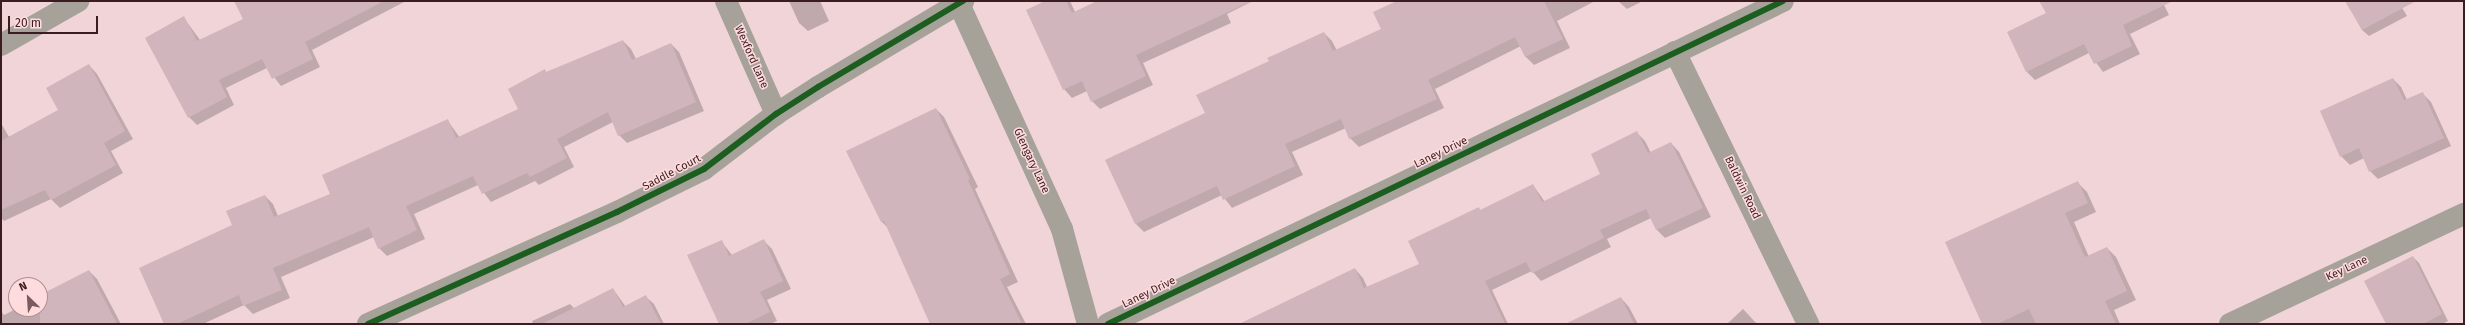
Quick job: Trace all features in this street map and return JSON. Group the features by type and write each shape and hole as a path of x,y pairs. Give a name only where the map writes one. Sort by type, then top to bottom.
{"street":[{"path":"1,45 78,1"},
{"name":"Wexford Lane","path":"726,1 776,114"},
{"name":"Laney Drive","path":"1108,324 1783,1"},
{"name":"Saddle Court","path":"368,324 617,212 704,169 776,114 961,3"},
{"name":"Glengary Lane","path":"961,3 1062,229 1088,324"},
{"name":"Baldwin Road","path":"1675,52 1808,324"},
{"name":"Key Lane","path":"2230,324 2464,214"}],"building":[{"path":"234,1 384,1 305,42 313,59 272,79 262,59 219,80 227,97 188,118 145,38 184,16 197,41 243,19"},
{"path":"1045,1 1066,1 1072,13 1097,1 1252,1 1136,55 1146,76 1091,102 1082,81 1063,90 1026,10"},
{"path":"1397,1 1544,1 1563,39 1525,57 1515,37 1428,80 1437,99 1349,139 1341,119 1285,144 1295,166 1223,200 1217,186 1135,224 1105,160 1205,113 1196,95 1269,61 1267,58 1324,32 1333,51 1381,29 1373,12"},
{"path":"2039,1 2173,1 2123,25 2132,46 2094,64 2084,44 2026,72 2007,32 2046,13"},
{"path":"2345,1 2416,1 2362,30"},
{"path":"623,40 632,60 671,43 696,102 618,136 608,112 557,139 567,158 530,177 527,173 482,194 473,176 406,206 417,230 378,249 369,227 273,268 282,290 243,306 239,295 177,324 164,324 139,268 232,225 226,211 265,195 274,217 330,194 322,175 448,119 456,138 518,109 508,89 545,69 546,72"},
{"path":"89,64 125,131 104,143 116,165 51,200 45,190 1,210 1,141 58,110 46,88"},
{"path":"2393,78 2404,100 2423,92 2444,138 2369,172 2359,148 2340,157 2320,111"},
{"path":"936,108 970,179 968,180 1010,274 1000,279 1022,324 930,324 884,221 881,222 846,151"},
{"path":"1637,131 1648,153 1671,142 1703,208 1656,230 1646,209 1600,230 1604,238 1532,273 1526,262 1485,281 1505,324 1239,324 1355,268 1364,288 1419,264 1408,241 1479,207 1480,210 1533,184 1542,202 1600,174 1591,154"},
{"path":"2078,181 2088,203 2065,213 2085,257 2107,247 2127,291 2105,301 2116,324 2036,324 2029,309 1997,324 1982,324 1945,242"},
{"path":"764,239 783,281 760,292 770,312 745,324 719,324 687,255 722,240 729,256"},
{"path":"2413,256 2442,314 2423,324 2386,324 2364,281"},
{"path":"89,270 117,324 40,324 40,317 48,317 48,291"},
{"path":"613,288 623,307 646,295 661,324 542,324"},
{"path":"1621,297 1634,324 1565,324"}],"cycle path":[{"path":"368,324 617,212 704,169 776,114 818,87 963,1"},
{"path":"1108,324 1783,1"}]}
